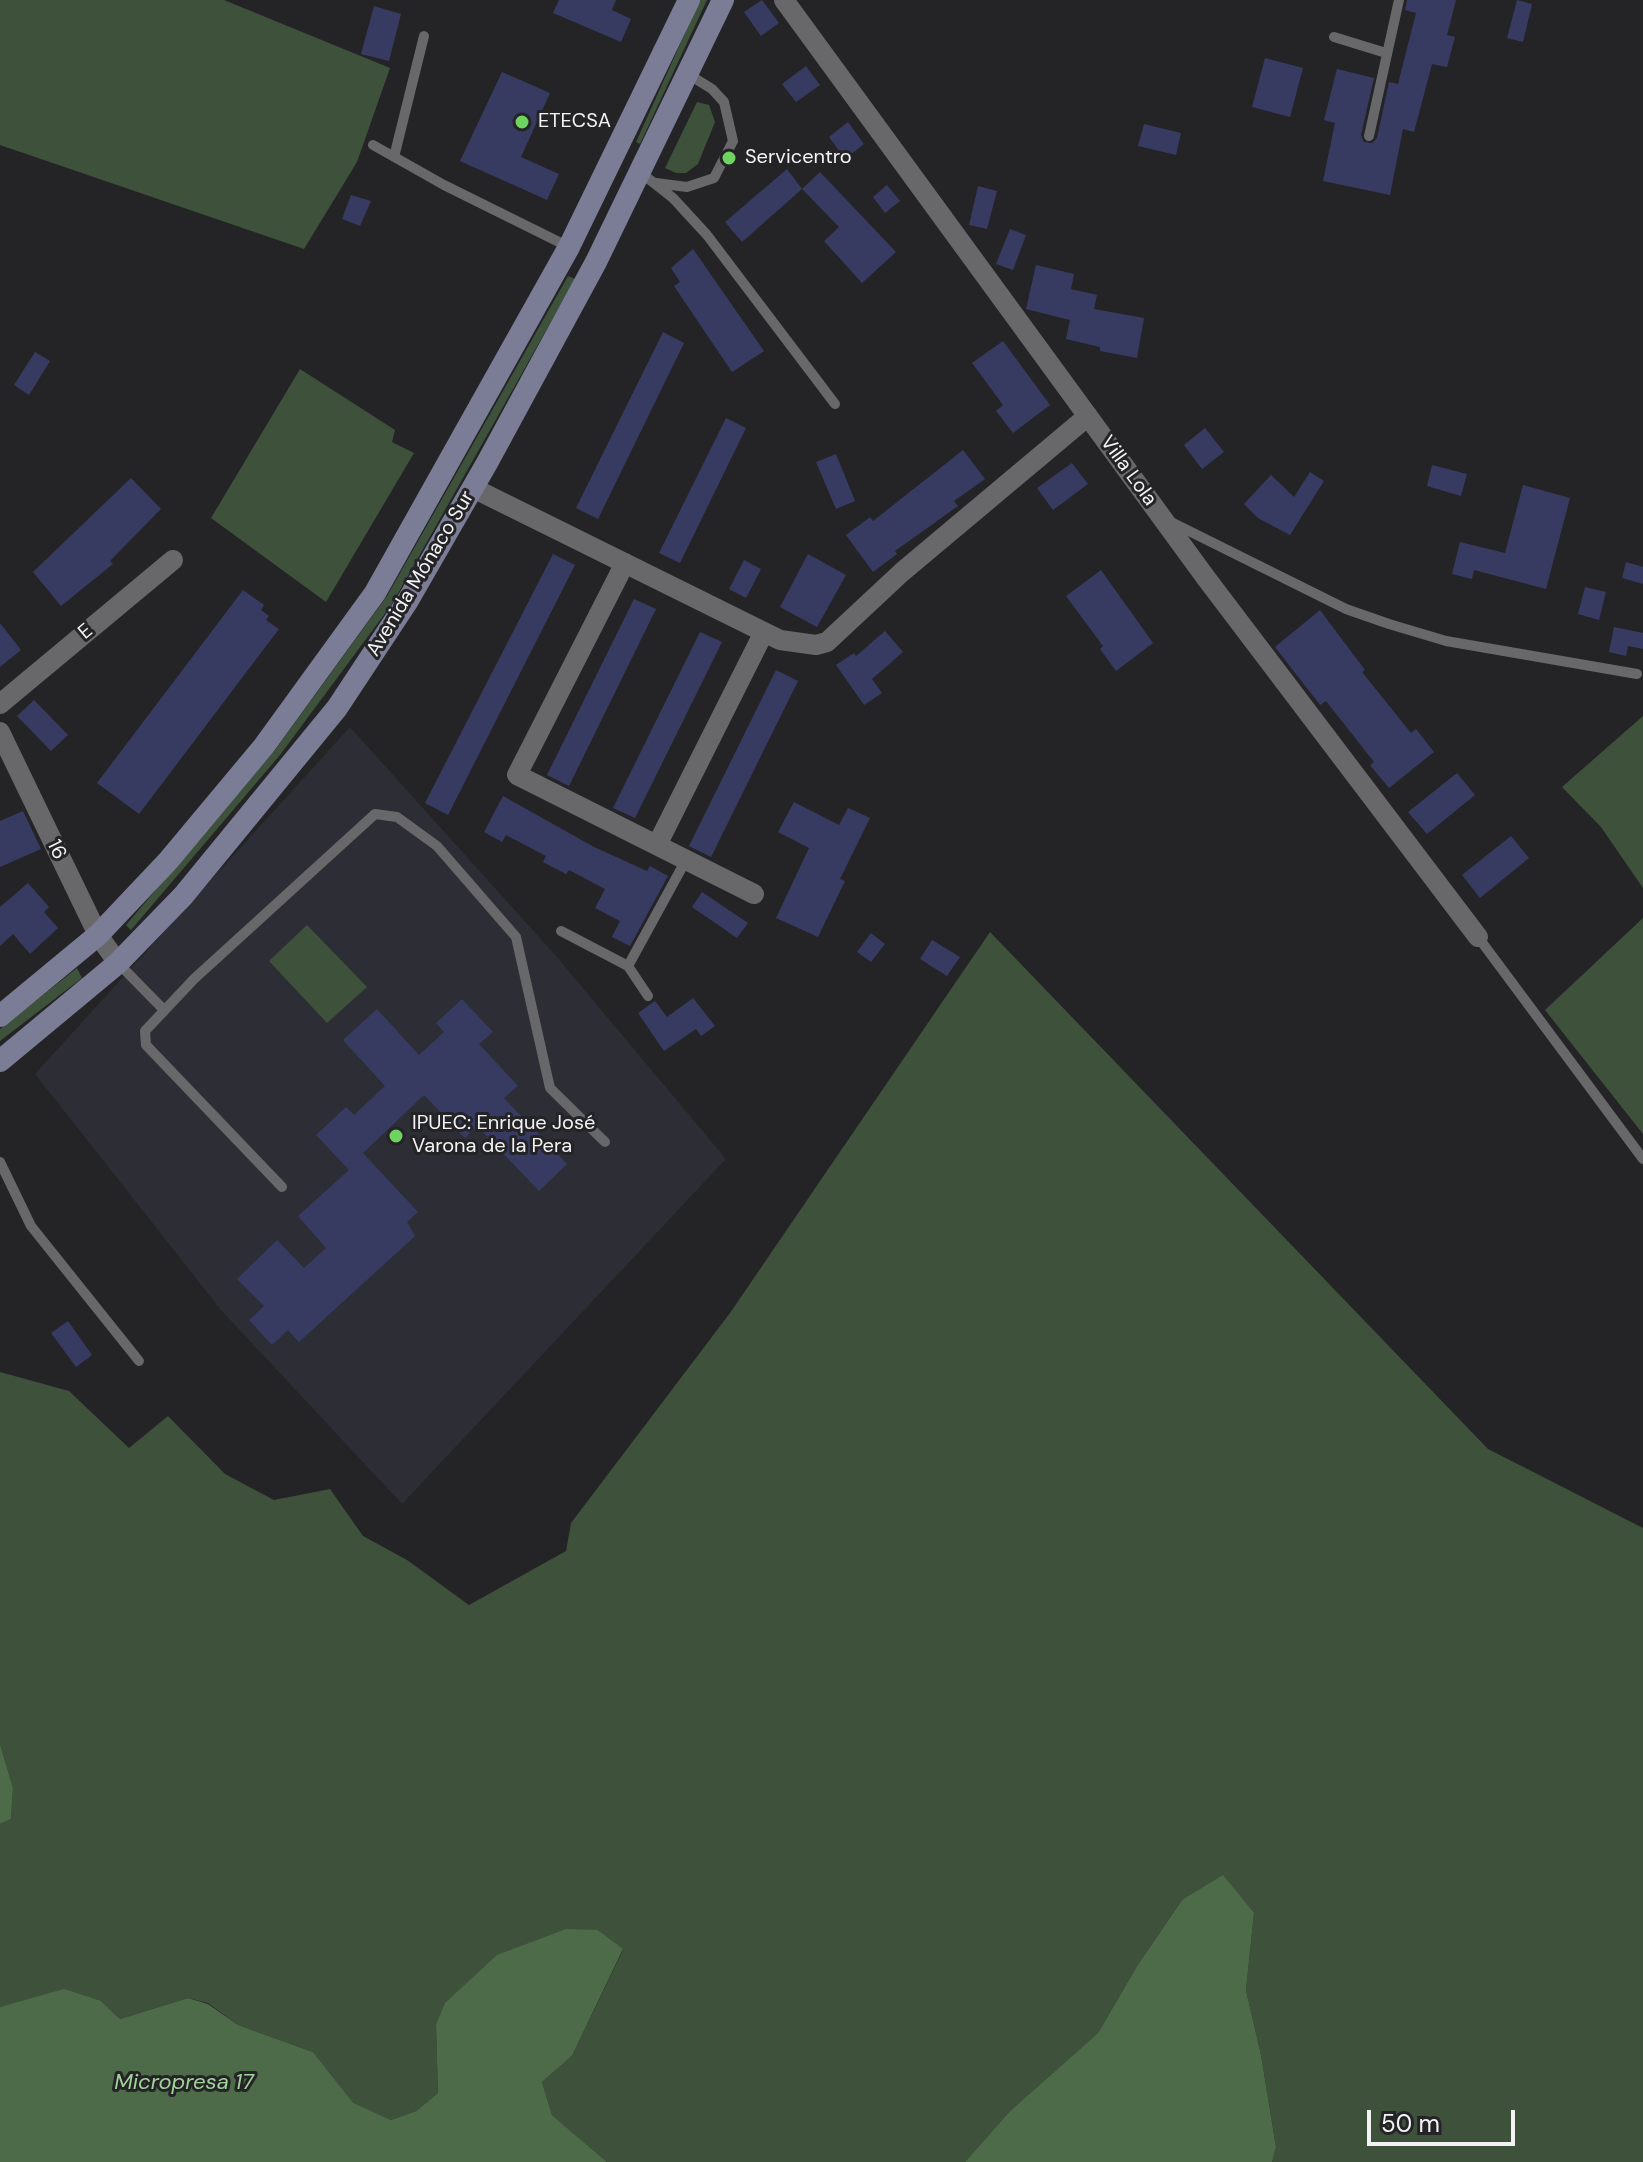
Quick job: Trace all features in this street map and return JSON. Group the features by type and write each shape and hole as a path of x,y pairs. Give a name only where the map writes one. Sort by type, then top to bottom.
{"main road":[{"name":"Avenida Mónaco Sur","path":"0,1016 98,935 168,861 254,758 375,593 569,247 615,159 689,0"},
{"name":"Avenida Mónaco Sur","path":"0,1061 118,963 183,896 337,708 407,602 596,262 647,178 688,74 723,0"},
{"path":"615,159 647,178"},
{"path":"569,247 596,262"}],"street":[{"name":"Villa Lola","path":"784,0 1163,518 1478,937"},
{"path":"473,488 764,632 800,645 827,642 902,572 1088,416"},
{"name":"E","path":"0,704 173,560"},
{"path":"625,563 517,775 754,894"},
{"path":"657,845 764,632"},
{"name":"16","path":"0,732 98,935 118,963"}],"lane":[{"path":"1369,136 1399,0"},
{"path":"394,157 424,36"},
{"path":"1334,37 1386,53"},
{"path":"647,178 687,187 714,178 733,141 724,102 712,89 688,74"},
{"path":"373,145 569,247"},
{"path":"647,178 707,235 835,404"},
{"path":"1163,518 1346,609 1389,624 1446,641 1637,674"},
{"path":"282,1187 146,1045 145,1031 194,979 375,814 397,817 437,846 516,937 550,1088 605,1142"},
{"path":"628,966 686,860"},
{"path":"561,931 628,966 648,996"},
{"path":"1478,937 1643,1159"},
{"path":"118,963 164,1010"},
{"path":"0,1162 31,1226 139,1361"}],"shaded area":[{"path":"0,0 224,0 390,68 357,162 304,249 0,145"},
{"path":"700,0 707,0 640,144 636,142"},
{"path":"697,102 709,105 715,122 698,164 686,173 676,173 665,168"},
{"path":"568,276 575,279 392,604 280,755 131,930 126,925 275,750 387,596"},
{"path":"300,369 395,430 392,442 414,453 326,602 211,518"},
{"path":"1643,716 1643,888 1601,827 1562,787"},
{"name":"IPUEC: Enrique José Varona de la Pera","path":"350,727 557,957 726,1159 402,1504 221,1310 35,1074"},
{"path":"1643,918 1643,1134 1545,1010"},
{"path":"307,925 367,987 327,1023 269,961"},
{"path":"990,932 1488,1449 1643,1528 1643,2162 1272,2162 1276,2147 1261,2055 1246,1990 1254,1913 1182,1900 1137,1966 1098,2033 1010,2111 965,2162 607,2162 552,2115 542,2082 572,2056 623,1950 598,1930 436,2025 438,2093 416,2111 391,2120 353,2104 313,2052 238,2025 208,2003 188,1998 120,2019 101,2001 25,2002 0,2007 0,1824 11,1819 13,1788 0,1744 0,1372 69,1391 129,1448 168,1416 225,1474 274,1500 330,1489 363,1536 407,1560 469,1605 566,1551 571,1523 730,1313"},
{"path":"77,968 82,978 0,1041 0,1029"}],"water":[{"path":"0,1744 13,1788 11,1819 0,1824"},
{"path":"1223,1875 1254,1913 1246,1990 1261,2055 1276,2147 1272,2162 965,2162 1010,2111 1098,2033 1137,1966 1182,1900"},
{"name":"Micropresa 17","path":"566,1929 598,1930 623,1949 572,2056 542,2082 552,2115 607,2162 0,2162 0,2007 64,1989 101,2001 120,2019 188,1998 208,2004 238,2025 313,2052 353,2103 391,2120 416,2111 438,2093 436,2025 445,2003 497,1955"}],"building":[{"path":"559,0 616,0 612,10 631,19 621,42 553,13"},
{"path":"762,0 779,23 761,36 744,12"},
{"path":"1407,0 1456,0 1447,35 1455,37 1447,67 1432,64 1414,132 1403,129 1390,195 1323,181 1335,123 1324,120 1337,69 1374,78 1361,135 1364,142 1372,143 1377,138 1389,82 1398,84 1416,13 1405,10"},
{"path":"1517,0 1532,4 1523,42 1507,38"},
{"path":"374,6 401,14 389,61 361,54"},
{"path":"1265,58 1303,68 1290,117 1252,107"},
{"path":"806,66 820,85 796,102 782,84"},
{"path":"502,72 550,93 521,157 559,174 547,200 460,161"},
{"path":"848,122 864,144 845,159 829,137"},
{"path":"1144,124 1181,133 1176,155 1138,146"},
{"path":"787,169 802,189 742,242 725,222"},
{"path":"820,172 896,252 862,283 824,241 839,227 802,189"},
{"path":"887,185 900,201 885,213 873,197"},
{"path":"978,186 997,191 987,229 969,225"},
{"path":"351,195 371,201 360,226 342,219"},
{"path":"1010,229 1026,235 1013,270 996,264"},
{"path":"693,249 764,351 732,372 674,286 680,282 671,268"},
{"path":"1036,265 1074,274 1071,289 1097,295 1094,309 1144,318 1137,358 1100,351 1100,347 1066,339 1070,320 1026,309"},
{"path":"663,332 684,343 598,519 576,508"},
{"path":"1003,341 1050,405 1013,433 996,411 1003,405 972,363"},
{"path":"35,352 50,361 29,395 14,385"},
{"path":"726,418 746,428 680,563 659,553"},
{"path":"1205,428 1224,452 1202,469 1184,445"},
{"path":"963,450 985,479 954,501 958,506 895,551 897,554 873,572 846,535 870,517 873,521"},
{"path":"836,454 855,501 836,509 816,462"},
{"path":"1072,463 1088,484 1053,510 1037,488"},
{"path":"1432,465 1467,474 1461,496 1427,486"},
{"path":"1310,472 1324,481 1290,535 1258,518 1244,504 1271,475 1294,497"},
{"path":"131,478 161,509 110,561 113,564 61,606 33,572"},
{"path":"1523,485 1570,498 1546,589 1474,570 1472,579 1452,574 1460,542 1505,553"},
{"path":"553,554 575,565 448,815 425,803"},
{"path":"808,554 846,575 817,627 780,607"},
{"path":"744,560 761,569 746,598 729,589"},
{"path":"1626,562 1643,567 1643,584 1622,578"},
{"path":"1101,570 1153,643 1116,671 1100,649 1103,646 1066,596"},
{"path":"1585,587 1606,592 1599,620 1578,614"},
{"path":"243,590 264,605 261,610 269,616 266,620 279,629 139,814 97,783"},
{"path":"634,599 656,609 569,786 547,775"},
{"path":"1320,610 1365,670 1362,672 1411,733 1416,729 1434,752 1389,788 1370,765 1374,762 1326,701 1320,705 1275,647"},
{"path":"0,623 21,650 0,667"},
{"path":"1614,627 1643,633 1643,649 1628,646 1626,656 1609,652"},
{"path":"885,631 903,652 872,679 882,693 864,705 836,665 854,653 856,656"},
{"path":"700,632 722,642 635,818 613,808"},
{"path":"776,670 798,681 711,857 689,846"},
{"path":"34,700 68,735 51,751 17,716"},
{"path":"1457,773 1475,795 1427,834 1408,812"},
{"path":"503,796 594,847 647,871 650,866 668,876 630,946 612,937 620,921 595,908 605,889 569,870 566,874 543,862 546,856 506,835 502,842 484,832"},
{"path":"794,802 839,825 848,808 870,818 840,879 845,881 818,937 776,918 809,848 778,832"},
{"path":"23,811 41,849 0,867 0,821"},
{"path":"1511,836 1529,858 1480,898 1462,875"},
{"path":"28,883 49,907 44,912 58,928 30,954 13,934 0,946 0,907"},
{"path":"702,892 748,923 737,938 692,907"},
{"path":"871,933 885,944 871,962 857,952"},
{"path":"932,940 960,957 947,976 920,959"},
{"path":"693,998 715,1026 701,1036 696,1029 664,1051 638,1013 655,1001 667,1017"},
{"path":"462,999 493,1032 479,1044 518,1086 504,1098 567,1164 539,1191 477,1126 465,1138 424,1095 363,1153 418,1212 407,1222 415,1236 299,1342 288,1330 272,1345 249,1320 264,1306 237,1279 277,1240 304,1268 326,1248 298,1216 349,1170 316,1135 346,1107 354,1115 385,1086 343,1040 377,1009 419,1055 444,1032 436,1023"},
{"path":"68,1321 92,1355 76,1367 51,1333"}],"place":[{"name":"ETECSA","path":"522,122"},
{"name":"Servicentro","path":"729,158"},
{"name":"IPUEC: Enrique José Varona de la Pera","path":"396,1136"}]}
